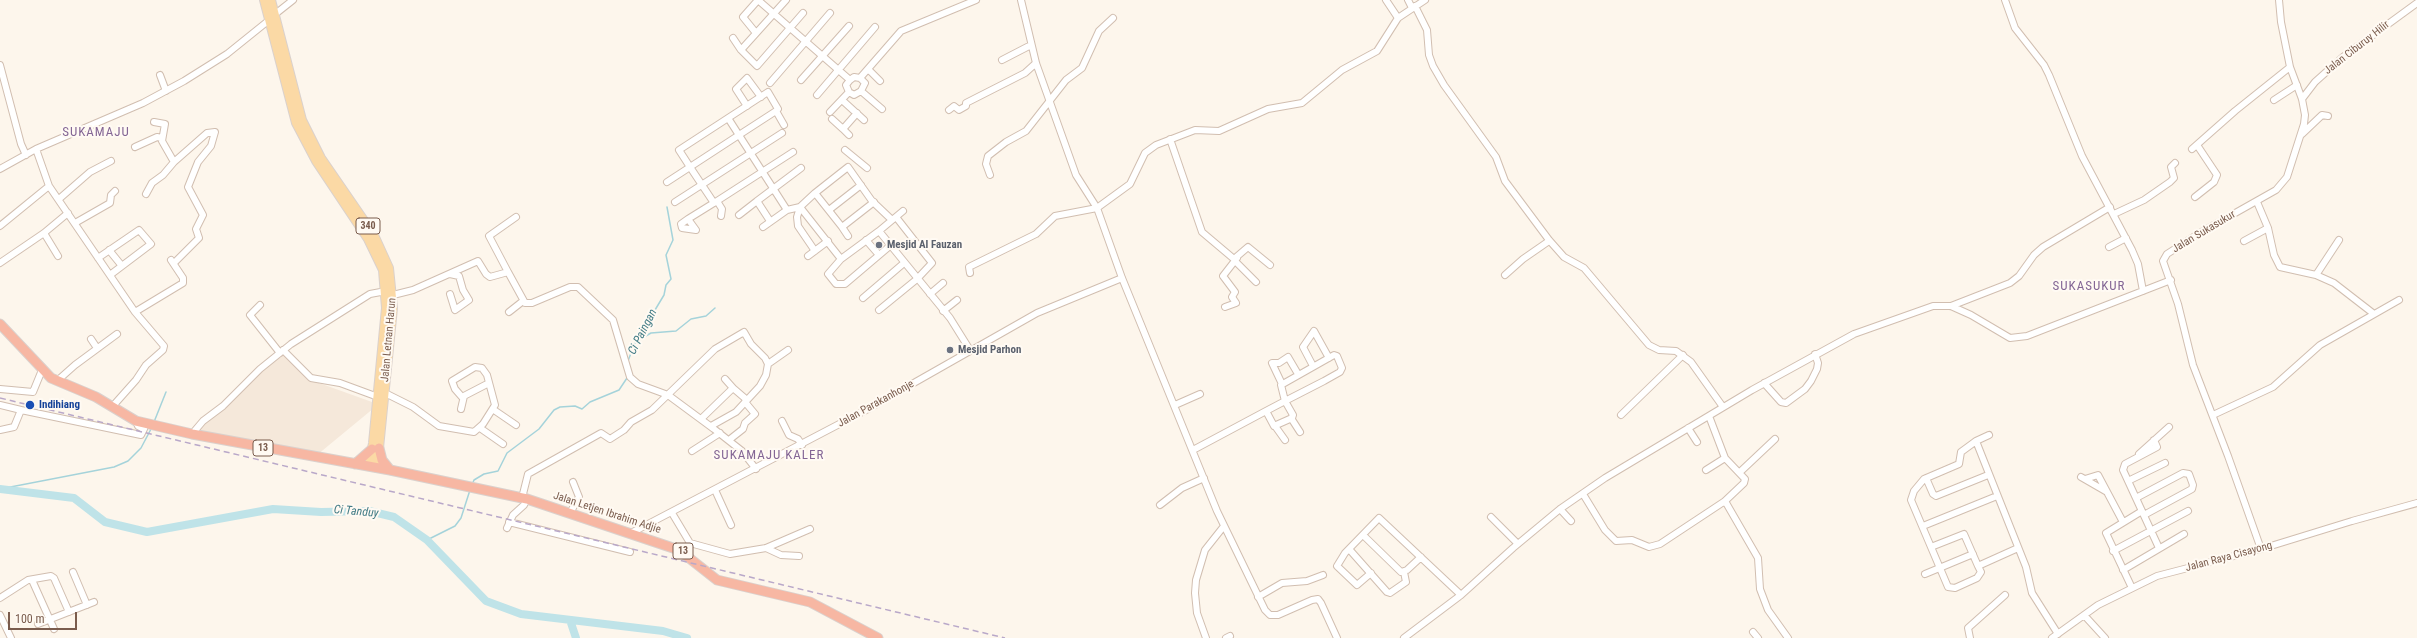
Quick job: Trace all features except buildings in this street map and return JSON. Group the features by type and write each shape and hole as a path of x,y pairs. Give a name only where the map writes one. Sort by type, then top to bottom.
{"highway":[{"name":"13","path":"0,324 42,370 57,381 96,397 136,421 192,434 390,470"},
{"path":"355,464 375,448 390,470"},
{"name":"Jalan Letjen Ibrahim Adjie","path":"390,470 525,498 631,533 679,550 717,580 810,602 878,638"}],"main road":[{"name":"Jalan Letnan Harun","path":"264,0 271,18 297,116 316,161 377,254 390,293 388,326 373,467"},
{"name":"Jalan Letnan Harun","path":"271,0 271,18"}],"street":[{"path":"0,169 36,149 166,92 203,70 293,0"},
{"path":"756,33 743,17 758,0 850,80"},
{"path":"741,50 786,0"},
{"path":"860,78 901,31 976,0"},
{"path":"1021,0 1036,63 1051,101 1076,175 1097,208 1122,278 1204,478 1224,526 1258,596 1265,610 1274,616 1318,599 1322,603 1337,638"},
{"path":"1386,0 1398,18"},
{"path":"1408,0 1427,30 1429,54 1433,66 1444,85 1496,157 1505,181 1549,241 1564,257 1584,268 1649,345 1654,349 1670,350 1683,355 1691,362 1723,407"},
{"path":"969,271 993,253 1036,234 1055,216 1097,208 1133,180 1141,160 1150,148 1195,130 1219,130 1268,109 1302,103 1342,70 1377,51 1398,18 1425,0"},
{"path":"2005,0 2015,28 2044,64 2082,156 2114,214 2138,264 2143,291"},
{"name":"Jalan Sukasukur","path":"2261,550 2213,415 2193,365 2171,280 2163,264 2164,257 2167,254 2218,221 2257,202 2284,183 2304,124 2302,99 2290,67 2281,22 2280,0"},
{"name":"Jalan Ciburuy Hilir","path":"2302,99 2315,82 2343,57 2417,3"},
{"path":"770,83 830,12"},
{"path":"733,38 741,50 758,66 803,13"},
{"path":"990,175 985,162 988,156 1010,140 1026,131 1066,80 1082,68 1099,31 1113,18"},
{"path":"801,80 849,26"},
{"path":"817,95 875,27"},
{"path":"1002,60 1031,45"},
{"path":"950,110 954,106 959,110 966,106 966,102 1025,73 1036,63"},
{"path":"0,65 16,128 26,155"},
{"path":"2195,197 2214,182 2217,175 2194,147 2290,67"},
{"path":"868,69 880,80"},
{"path":"160,75 166,92"},
{"path":"854,77 860,78 865,83 861,91 854,95 849,92 846,85 854,77"},
{"path":"747,106 736,90 748,78 761,97"},
{"path":"2274,100 2297,85"},
{"path":"861,91 882,109"},
{"path":"721,216 722,209 702,185 680,150 768,92 778,109 776,111 784,125"},
{"path":"830,112 849,92"},
{"path":"842,100 864,120"},
{"path":"667,182 776,111"},
{"path":"843,129 857,113"},
{"path":"2300,136 2322,115 2328,116"},
{"path":"728,118 787,210"},
{"path":"832,119 849,135"},
{"path":"156,122 161,137 174,162"},
{"path":"135,312 183,283 183,278 173,261 199,238 196,229 203,215 188,187 200,159 211,146 215,132 207,133 174,162 163,175 152,184 146,194"},
{"path":"675,202 782,134"},
{"path":"135,147 161,137"},
{"path":"1170,139 1187,183 1200,229 1236,260 1256,282"},
{"path":"36,149 49,186 135,312 162,342 164,348 146,365 136,380 112,407"},
{"path":"845,150 867,168"},
{"path":"688,220 793,152"},
{"path":"763,227 787,210 800,207 856,160"},
{"path":"59,199 90,172 111,161"},
{"path":"2114,214 2148,197 2170,182 2174,176 2171,167 2175,163"},
{"path":"848,167 874,202 894,219 932,262 917,279 879,310"},
{"path":"739,215 801,168"},
{"path":"829,210 861,185"},
{"path":"0,226 49,186"},
{"path":"75,222 109,204 112,201 111,195 115,191"},
{"path":"815,193 848,236"},
{"path":"757,201 770,222"},
{"path":"842,227 874,202"},
{"path":"2257,202 2268,228 2274,255 2280,267 2316,275 2341,287 2374,314"},
{"path":"800,207 841,260"},
{"path":"800,207 797,217 798,226 815,251"},
{"path":"1404,638 1461,595 1518,544 1560,510 1688,428 1814,354 1854,334 1933,306 1951,306 2010,283 2019,276 2043,246 2110,207"},
{"path":"891,245 843,285 836,284 827,272 903,211"},
{"path":"0,263 44,233 68,213"},
{"path":"516,217 489,236 493,247 523,301"},
{"path":"2244,241 2268,228"},
{"path":"98,258 138,230 141,230 150,245 110,275"},
{"path":"879,230 904,263 950,318 970,350"},
{"path":"44,233 58,256"},
{"path":"2109,247 2126,238"},
{"path":"866,240 880,255"},
{"path":"2316,275 2339,240"},
{"path":"1505,275 1522,259 1549,241"},
{"path":"808,256 828,242"},
{"path":"1225,307 1236,303 1232,297 1235,292 1223,276 1248,247 1270,265"},
{"path":"109,250 122,266"},
{"path":"192,434 203,421 223,406 250,378 281,352 331,317 370,294 412,290 478,261 486,274 490,277 508,272"},
{"path":"863,298 904,263"},
{"path":"450,274 459,276 463,290 469,300 455,310 450,294"},
{"name":"Jalan Parakanhonje","path":"631,533 802,445 1037,313 1122,278"},
{"path":"1951,306 1971,315 2010,338 2017,338 2043,331 2171,280"},
{"path":"930,294 943,283"},
{"path":"523,301 532,303 570,287 582,290 613,320 629,375 638,384 668,395 711,426 729,440 756,469"},
{"path":"943,311 957,300"},
{"path":"2213,415 2272,387 2320,345 2399,300"},
{"path":"510,312 523,301"},
{"path":"260,305 250,315 281,352 311,378 340,383 381,395 413,407 439,426 471,432 480,428 494,410 494,401 486,372 482,368 475,367 452,381 459,395 464,396 489,383"},
{"path":"1314,366 1303,347 1314,331 1329,358"},
{"path":"630,552 508,525 515,511 524,505 528,474 601,433 610,439 624,430 631,422 652,410 705,358 742,332 746,334 751,344 768,364"},
{"path":"57,381 97,348 117,334"},
{"path":"91,339 97,348"},
{"path":"711,426 732,415 763,383 768,364 788,350"},
{"path":"1764,383 1781,402 1786,403 1805,389 1811,381 1817,369 1818,363 1814,354"},
{"path":"1621,415 1683,355"},
{"path":"1193,450 1340,372 1342,368 1337,356 1329,358 1282,384"},
{"path":"1298,374 1288,357 1280,363 1272,363 1282,384 1281,388 1285,401 1293,415 1291,418 1300,432"},
{"path":"0,389 33,392 42,370"},
{"path":"725,380 757,412 744,423 743,429 729,440"},
{"path":"701,419 733,388"},
{"path":"1175,405 1200,394"},
{"path":"461,408 464,396"},
{"path":"0,405 141,435 144,429 138,426 136,421"},
{"path":"0,430 14,427 21,410"},
{"path":"494,410 516,425"},
{"path":"1266,411 1285,440"},
{"path":"1583,494 1605,530 1616,541 1632,540 1649,547 1660,544 1725,501 1746,481 1740,472 1725,458 1709,416"},
{"path":"1276,426 1291,418"},
{"path":"782,421 789,435 798,439 802,445"},
{"path":"2160,548 2128,481 2123,467 2132,460 2156,447 2154,440 2169,427"},
{"path":"480,428 503,444"},
{"path":"1688,428 1696,442"},
{"path":"692,451 720,433"},
{"path":"1931,547 1964,534 1980,572 1977,578 1952,588 1944,582 1912,500 1914,491 1926,478 1959,464 1961,452 1976,441 1989,435"},
{"path":"1740,472 1775,439"},
{"path":"1976,441 2026,567 2032,593 2058,634"},
{"path":"1706,470 1725,458"},
{"path":"2128,481 2165,463"},
{"path":"1926,478 1933,494 1936,496 1988,474"},
{"path":"2132,588 2106,533 2123,522 2192,489 2193,485 2189,474 2184,474 2136,498"},
{"path":"2108,493 2083,478 2098,475 2108,493 2123,522"},
{"path":"1160,505 1182,488 1204,478"},
{"path":"570,513 579,497 573,482"},
{"path":"714,490 731,525"},
{"path":"1923,526 1997,496"},
{"path":"1725,501 1758,558 1760,589 1768,610 1788,638"},
{"name":"Jalan Raya Cisayong","path":"2052,638 2084,615 2157,576 2261,550 2352,521 2417,503"},
{"path":"1560,510 1571,521"},
{"path":"2114,551 2188,511"},
{"path":"672,513 685,537 694,544 730,554 766,548 810,529"},
{"path":"1491,517 1518,544"},
{"path":"1371,574 1357,585 1337,566 1349,549 1379,518 1461,595"},
{"path":"1206,638 1194,594 1196,580 1205,550 1224,526"},
{"path":"2123,570 2184,534"},
{"path":"1363,535 1401,572 1404,572"},
{"path":"766,548 781,555 799,556"},
{"path":"1978,566 2018,548"},
{"path":"1349,549 1388,593 1406,582 1404,572"},
{"path":"1925,574 1973,554"},
{"path":"1404,572 1421,557"},
{"path":"73,572 87,605"},
{"path":"1258,596 1282,583 1307,580 1323,575"},
{"path":"0,598 23,582 49,576 54,578 69,612"},
{"path":"32,580 54,629"},
{"path":"1970,638 1968,632 1970,626 2005,595"},
{"path":"38,624 94,602"},
{"path":"0,615 11,638"},
{"path":"2084,615 2105,638"},
{"path":"1753,632 1758,638"}],"shaded area":[{"path":"283,354 308,379 372,402 374,408 317,455 203,432 198,429 243,386"}],"waterway":[{"name":"Ci Paingan","path":"628,361 634,345 664,295 666,285 671,279 666,255 673,240 667,207"},
{"path":"637,341 651,333 676,331 691,319 706,316 715,308"},
{"name":"Ci Paingan","path":"472,485 474,480 484,474 498,471 507,453 539,429 554,410 560,407 575,406 582,409 590,402 619,390 627,378"},
{"path":"154,422 166,392"},
{"path":"0,489 114,467 128,461 141,448 151,429"},
{"name":"Ci Tanduy","path":"0,489 74,498 105,522 147,532 273,509 321,512 369,511 394,517 427,540 486,601 521,614 663,631 687,638"},
{"name":"Ci Paingan","path":"427,540 455,526 461,518 470,490"},
{"path":"570,620 576,638"}],"railway":[{"path":"0,398 1005,638"}],"place":[{"name":"Mesjid Al Fauzan","path":"879,245"},
{"name":"Mesjid Parhon","path":"950,350"},
{"name":"Indihiang","path":"30,405"}],"district":[{"name":"SUKAMAJU","path":"96,133"},
{"name":"SUKASUKUR","path":"2089,287"},
{"name":"SUKAMAJU KALER","path":"769,456"}]}
